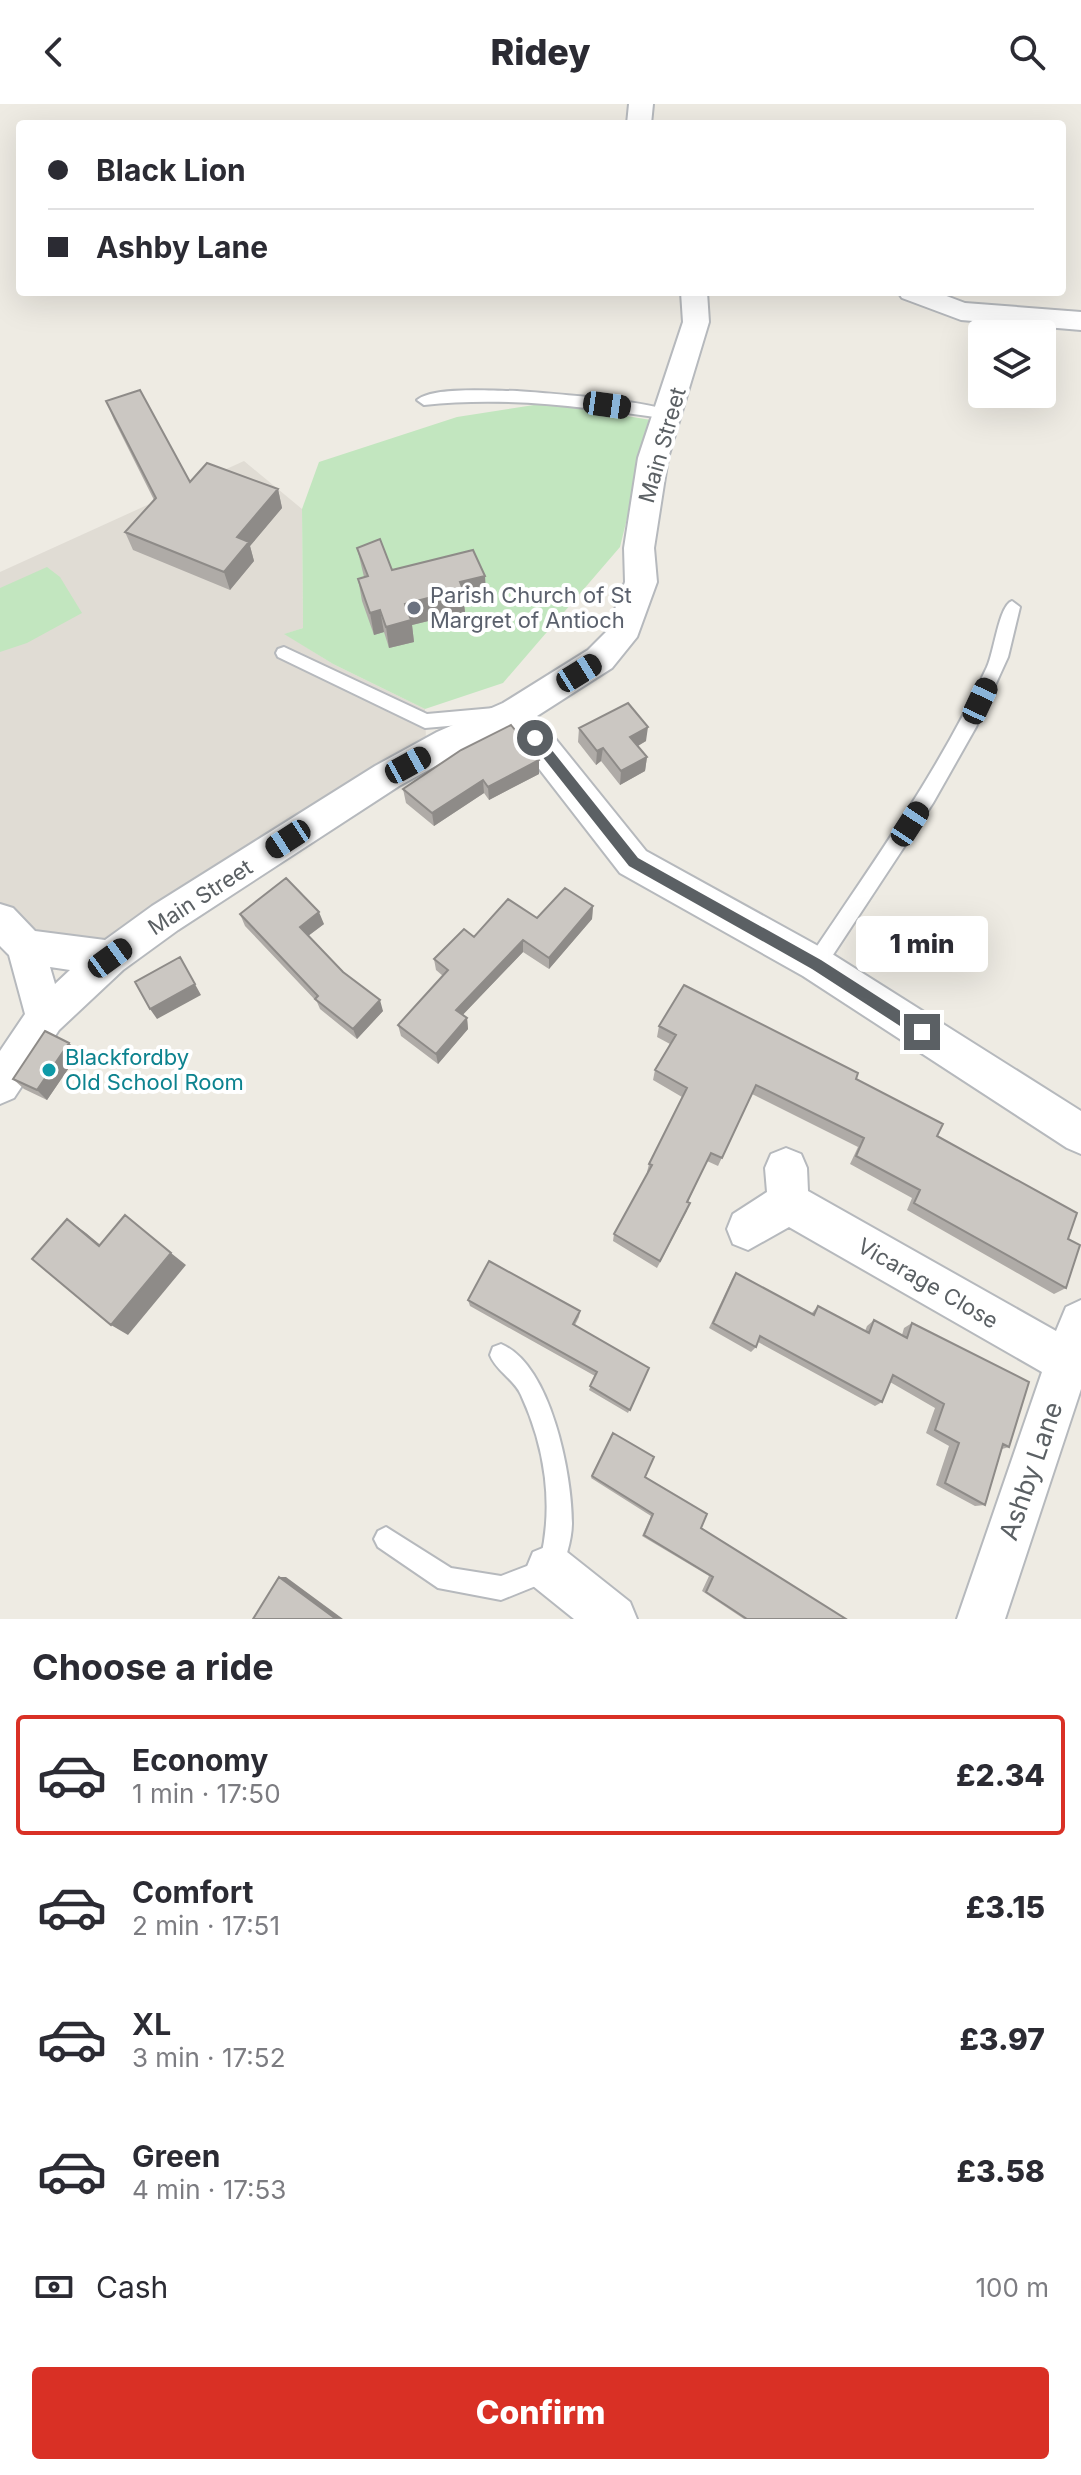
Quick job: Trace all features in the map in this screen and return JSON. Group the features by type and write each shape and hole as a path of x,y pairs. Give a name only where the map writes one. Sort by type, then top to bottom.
{"street":[{"name":"Main Street","path":"0,1085 45,1017 110,958 165,918 387,776 449,742 515,713 600,659 621,637 641,582 639,548 644,503 653,458 696,322 694,296"},
{"path":"922,296 961,311 1081,321"},
{"path":"515,713 633,862 816,964 1081,1134"},
{"path":"13,934 110,958"},
{"path":"13,934 45,1017"},
{"name":"Vicarage Close","path":"748,1229 787,1186 1074,1342"},
{"name":"Ashby Lane","path":"981,1619 1074,1342"},
{"path":"550,1569 613,1619"}],"lane":[{"path":"424,400 473,393 546,397 668,414"},
{"path":"816,964 927,798 970,722 1000,657 1012,607"},
{"path":"284,653 425,721 515,713"},
{"path":"386,1539 447,1579 501,1588 550,1569 560,1527 558,1482 545,1430 528,1384 501,1355"}],"shaded area":[{"path":"244,461 302,509 303,628 285,634 333,664 425,709 426,740 104,952 65,951 0,915 0,572"}],"green space":[{"path":"547,403 651,420 620,547 503,683 425,709 333,664 284,634 303,628 302,509 319,462 457,417"},
{"path":"47,567 60,577 82,613 27,643 0,652 0,588"}],"building":[{"path":"140,390 190,482 207,463 278,489 237,537 249,542 224,572 125,532 156,498 106,401"},
{"path":"380,539 392,570 473,550 485,576 460,582 463,589 405,604 411,620 386,627 380,610 370,613 358,579 368,576 357,548"},
{"path":"628,703 648,727 630,737 647,757 621,771 603,748 597,751 579,728"},
{"path":"511,725 539,760 488,787 483,780 432,813 403,789 461,750"},
{"path":"286,878 319,912 300,927 343,972 380,1000 353,1029 315,999 318,996 240,914"},
{"path":"565,888 593,906 549,958 523,940 456,1010 467,1018 436,1054 398,1025 448,970 434,959 464,929 474,937 508,899 537,918"},
{"path":"180,957 195,984 150,1009 135,982"},
{"path":"684,985 858,1073 856,1079 943,1124 937,1136 1077,1213 1068,1239 1080,1245 1066,1288 914,1203 920,1190 856,1156 864,1138 756,1085 722,1158 711,1153 660,1261 614,1234 652,1165 649,1164 687,1088 655,1070 676,1035 659,1026"},
{"path":"45,1031 69,1043 37,1090 13,1079"},
{"path":"125,1215 171,1253 111,1325 32,1259 67,1219 99,1246"},
{"path":"489,1261 580,1311 573,1324 649,1368 630,1410 590,1386 597,1372 468,1300"},
{"path":"736,1273 814,1315 818,1306 869,1333 874,1320 907,1338 912,1323 1029,1382 1009,1447 1003,1444 985,1505 945,1483 959,1443 935,1430 944,1404 893,1375 882,1402 760,1336 756,1347 713,1323"},
{"path":"613,1433 654,1457 645,1477 707,1514 701,1528 846,1619 747,1619 706,1592 713,1577 644,1535 653,1514 592,1476"},
{"path":"279,1577 336,1619 253,1619"}],"place":[{"name":"Parish Church of St Margret of Antioch","path":"414,608"},
{"name":"Blackfordby Old School Room","path":"49,1070"}],"route":[{"path":"535,738 633,862 816,964 922,1032"}]}
